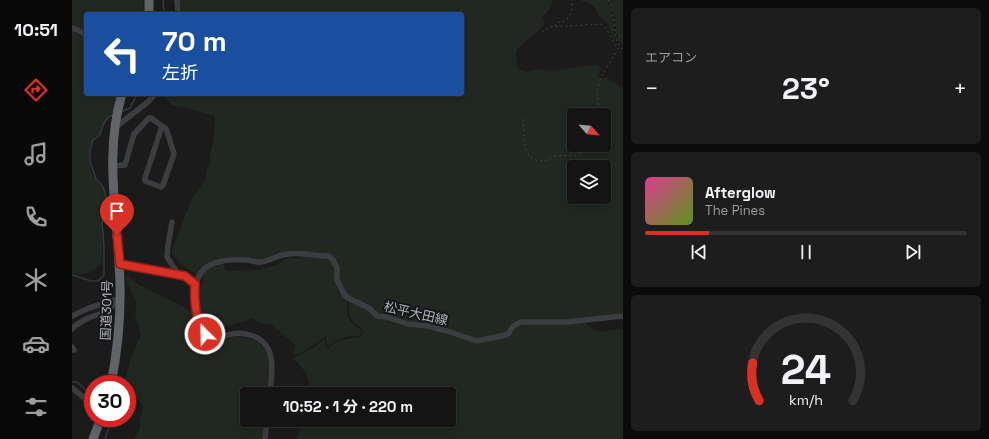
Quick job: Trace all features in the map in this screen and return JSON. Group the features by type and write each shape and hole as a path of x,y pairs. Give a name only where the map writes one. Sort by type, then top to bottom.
{"highway":[{"path":"149,0 149,12"},
{"name":"国道301号","path":"113,375 118,343 117,300 120,264 113,166 114,128 121,96"},
{"path":"93,439 98,427"}],"street":[{"path":"177,0 178,12"},
{"path":"72,28 84,34"},
{"path":"114,128 153,96"},
{"path":"113,166 125,165 134,134 149,118 162,126 167,131 174,154 161,187 145,180 144,175 162,126"},
{"path":"172,222 167,257 178,274"},
{"name":"松平大田線","path":"195,284 206,267 213,263 229,260 260,262 284,254 296,253 332,258 337,268 337,280 344,294 348,298 369,308 378,316 408,324 434,328 478,341 506,335 513,326 521,322 573,322 623,316"},
{"path":"120,264 178,274 185,276 195,284 195,301 199,323 205,334 216,338 233,333 247,334 264,342 272,363 270,387"},
{"path":"72,316 88,308 117,300"},
{"path":"72,329 88,318 108,311 117,300"},
{"path":"72,388 84,398"},
{"path":"265,439 266,427"}],"path":[{"path":"555,27 556,23 564,22 570,16 572,8 571,0"},
{"path":"608,0 613,15 616,38 620,48 623,50"},
{"path":"542,32 546,29 555,27 600,24 604,26 618,49"},
{"path":"600,108 597,94 598,83 620,48"},
{"path":"523,119 526,153 530,158 544,161 560,156 574,156 582,152"}],"shaded area":[{"path":"72,0 143,0 144,12 84,12 84,32 72,27"},
{"path":"179,0 553,0 549,10 542,17 545,22 542,27 516,52 517,68 527,72 535,69 552,71 594,65 600,66 599,78 607,78 623,88 623,314 584,321 527,321 509,331 478,340 380,316 348,297 341,285 334,259 293,252 263,261 223,259 198,275 180,264 171,253 192,198 205,181 207,169 211,162 209,156 213,143 215,116 179,106 173,106 164,96 464,96 464,12 180,12"},
{"path":"581,0 607,0 613,18 615,41 609,25 593,6"},
{"path":"609,0 623,0 623,48 617,38 614,15"},
{"path":"72,29 84,35 84,96 118,96 113,114 110,114 106,119 100,134 94,138 89,149 89,162 91,170 96,181 104,190 105,196 103,205 105,214 101,225 103,262 89,272 72,274"},
{"path":"305,256 329,258 336,268 336,280 347,299 347,316 350,321 361,330 362,333 360,336 350,336 336,340 327,347 327,340 325,337 306,350 294,355 293,352 296,345 270,324 260,323 251,318 246,321 221,327 219,333 212,334 203,326 200,318 197,289 202,284 204,273 209,267 220,263 229,271 258,270 277,265 287,258"},
{"path":"128,276 139,285 188,309 197,317 204,333 212,341 231,337 245,337 258,342 265,347 270,362 268,387 240,387 240,427 265,427 264,439 134,439 140,428 142,406 136,399 136,375 126,375 130,360 141,335 135,314 135,299 126,279"},
{"path":"349,299 363,306 375,315 428,327 477,341 502,336 516,324 584,322 595,330 603,332 623,329 623,439 297,439 301,427 456,427 456,387 309,387 306,374 293,358 313,348 325,339 326,349 340,340 361,337 363,332 362,328 354,323 349,315"}],"waterway":[{"path":"163,0 164,12"},
{"path":"121,112 130,108 136,96"},
{"path":"72,275 91,281 98,281 104,275 102,223 105,216 104,205 106,198 104,189 96,179 90,162 90,150 93,140 99,136 105,121 113,115"},
{"path":"72,382 77,382 84,389"},
{"path":"105,439 109,427"}],"route":[{"path":"117,235 120,264 185,276 195,284 194,293 199,323 205,334"}]}
